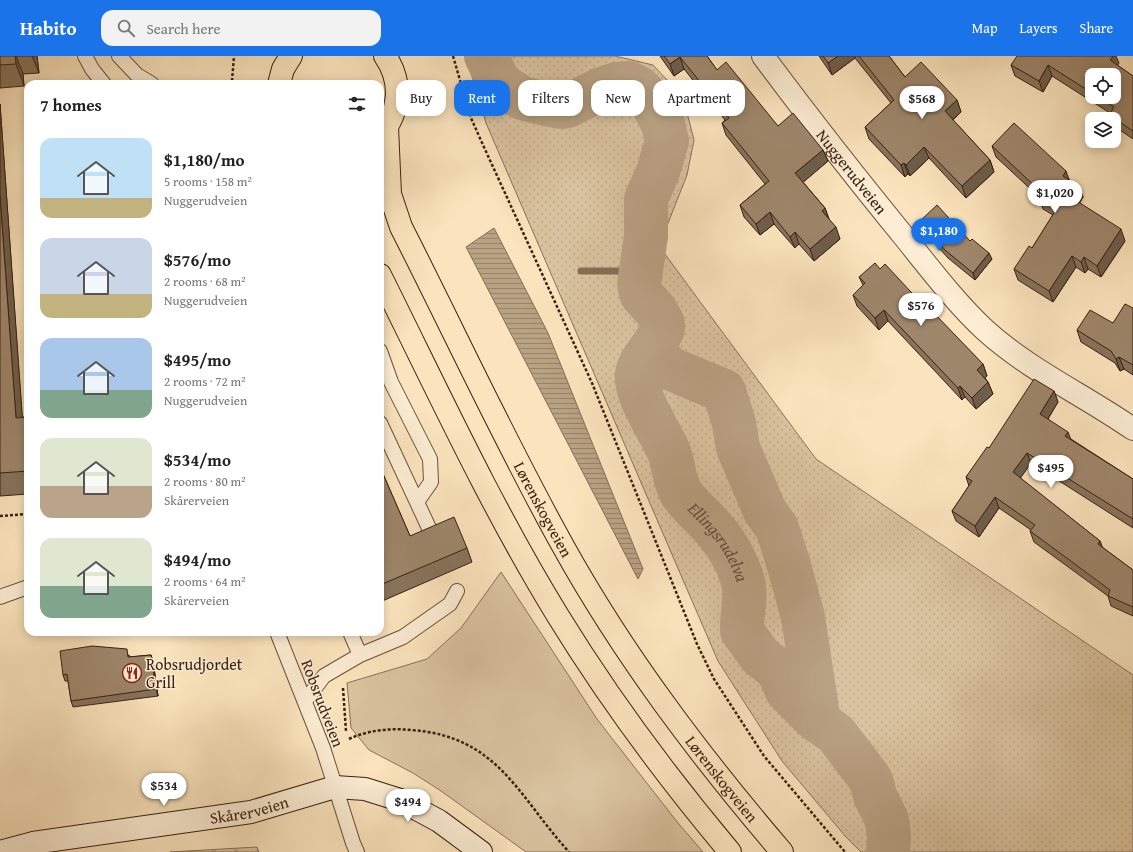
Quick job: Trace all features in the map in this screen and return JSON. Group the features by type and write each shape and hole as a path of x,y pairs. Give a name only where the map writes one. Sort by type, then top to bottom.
{"highway":[{"path":"278,80 290,56"},
{"path":"384,131 394,114 397,99 397,84 393,70 385,56"},
{"name":"Lørenskogveien","path":"384,131 390,194 401,227 563,547 622,643 656,693 718,775 782,852"},
{"path":"384,283 501,516 558,616 624,718 657,762 730,852"}],"street":[{"name":"Nuggerudveien","path":"763,56 806,114 879,206 964,309 986,331 1026,363 1108,412 1133,429"},
{"name":"Skårerveien","path":"0,852 33,843 251,812 335,787 365,789 400,800 439,821 481,852"}],"lane":[{"path":"85,56 92,69 101,80"},
{"path":"119,56 134,79"},
{"path":"384,362 391,382 430,459 431,482 417,502"},
{"path":"384,432 429,528"},
{"path":"0,597 24,588"},
{"path":"305,701 324,676 360,655 403,637 450,604 457,590"},
{"name":"Robsrudveien","path":"279,636 305,701 357,852"},
{"path":"352,636 360,655"}],"path":[{"path":"232,80 234,56"},
{"path":"453,56 471,118 592,383 697,644 711,672 764,756 845,852"},
{"path":"0,516 24,514"},
{"path":"340,666 346,731"},
{"path":"349,740 374,731 404,729 436,734 466,743 491,759 503,771 568,852"}],"green space":[{"path":"466,56 615,56 653,65 667,80 653,80 653,116 688,116 694,140 687,175 659,246 816,459 1133,675 1133,852 861,852 846,837 782,761 718,661 486,123 484,116 510,116 510,80 473,80"},
{"path":"501,572 597,719 678,823 703,852 526,852 441,791 413,773 369,750 351,728 347,683 427,659 461,628"},
{"path":"257,847 259,852 170,852"}],"shaded area":[{"path":"494,228 548,333 643,569 638,579 466,247"}],"building":[{"path":"0,56 15,56 16,64 0,65"},
{"path":"664,56 707,56 717,70 726,62 741,80 698,80 680,57 670,64"},
{"path":"823,56 838,56 828,63"},
{"path":"859,56 889,56 905,77 921,62 957,100 945,111 990,160 962,186 924,147 906,165 904,163 901,165 865,127 894,100"},
{"path":"1017,56 1113,56 1110,60 1133,76 1133,131 1121,123 1121,112 1111,112 1114,107 1109,104 1121,104 1121,68 1085,68 1085,89 1048,65 1039,81 1011,65"},
{"path":"745,85 778,126 793,113 823,150 795,173 825,208 822,211 836,227 810,249 795,232 790,237 770,212 756,224 740,205 769,181 722,123 729,118 727,116 745,116"},
{"path":"1014,123 1066,171 1063,176 1079,186 1072,198 1121,229 1097,266 1084,257 1081,262 1072,256 1049,291 1014,269 1029,246 1032,248 1057,208 1039,198 1042,193 992,146"},
{"path":"0,196 16,418 24,417 24,471 0,473"},
{"path":"937,205 970,241 972,239 989,253 973,273 946,251 919,222"},
{"path":"875,263 880,269 885,264 924,306 930,311 931,310 983,364 977,370 988,382 972,398 960,386 958,388 884,310 875,318 853,295 865,283 859,277"},
{"path":"1125,304 1133,308 1133,365 1119,357 1116,359 1111,351 1077,330 1090,310 1113,323"},
{"path":"1034,379 1054,391 1040,414 1068,432 1065,436 1133,479 1133,519 1027,453 1013,472 1100,541 1098,544 1133,570 1133,607 1108,596 1110,590 1030,531 1035,525 995,497 975,526 952,511 972,481 966,477 987,447 989,448"},
{"path":"384,476 410,536 454,517 467,548 384,583"},
{"path":"92,646 127,649 128,657 151,655 156,689 71,701 67,674 63,675 60,651"}],"waterway":[{"name":"Ellingsrudelva","path":"486,56 498,80 505,87 522,98 561,107 568,106 601,89 616,84 629,83 639,88 651,101 663,124 667,141 658,172 646,199 646,236 639,284 641,294 656,311 663,323 663,329 638,368 637,382 640,392 669,452 681,493 689,504 722,539 738,567 744,585 742,631 760,656 778,670 787,691 814,718 836,734 868,776 872,783 875,796 887,820 889,837 888,852"},
{"path":"581,271 641,271"},
{"name":"Ellingsrudelva","path":"651,349 669,368 724,391 734,423 738,448 765,511 777,528 788,562 803,617 819,722"}],"place":[{"name":"Robsrudjordet Grill","path":"132,673"}]}
